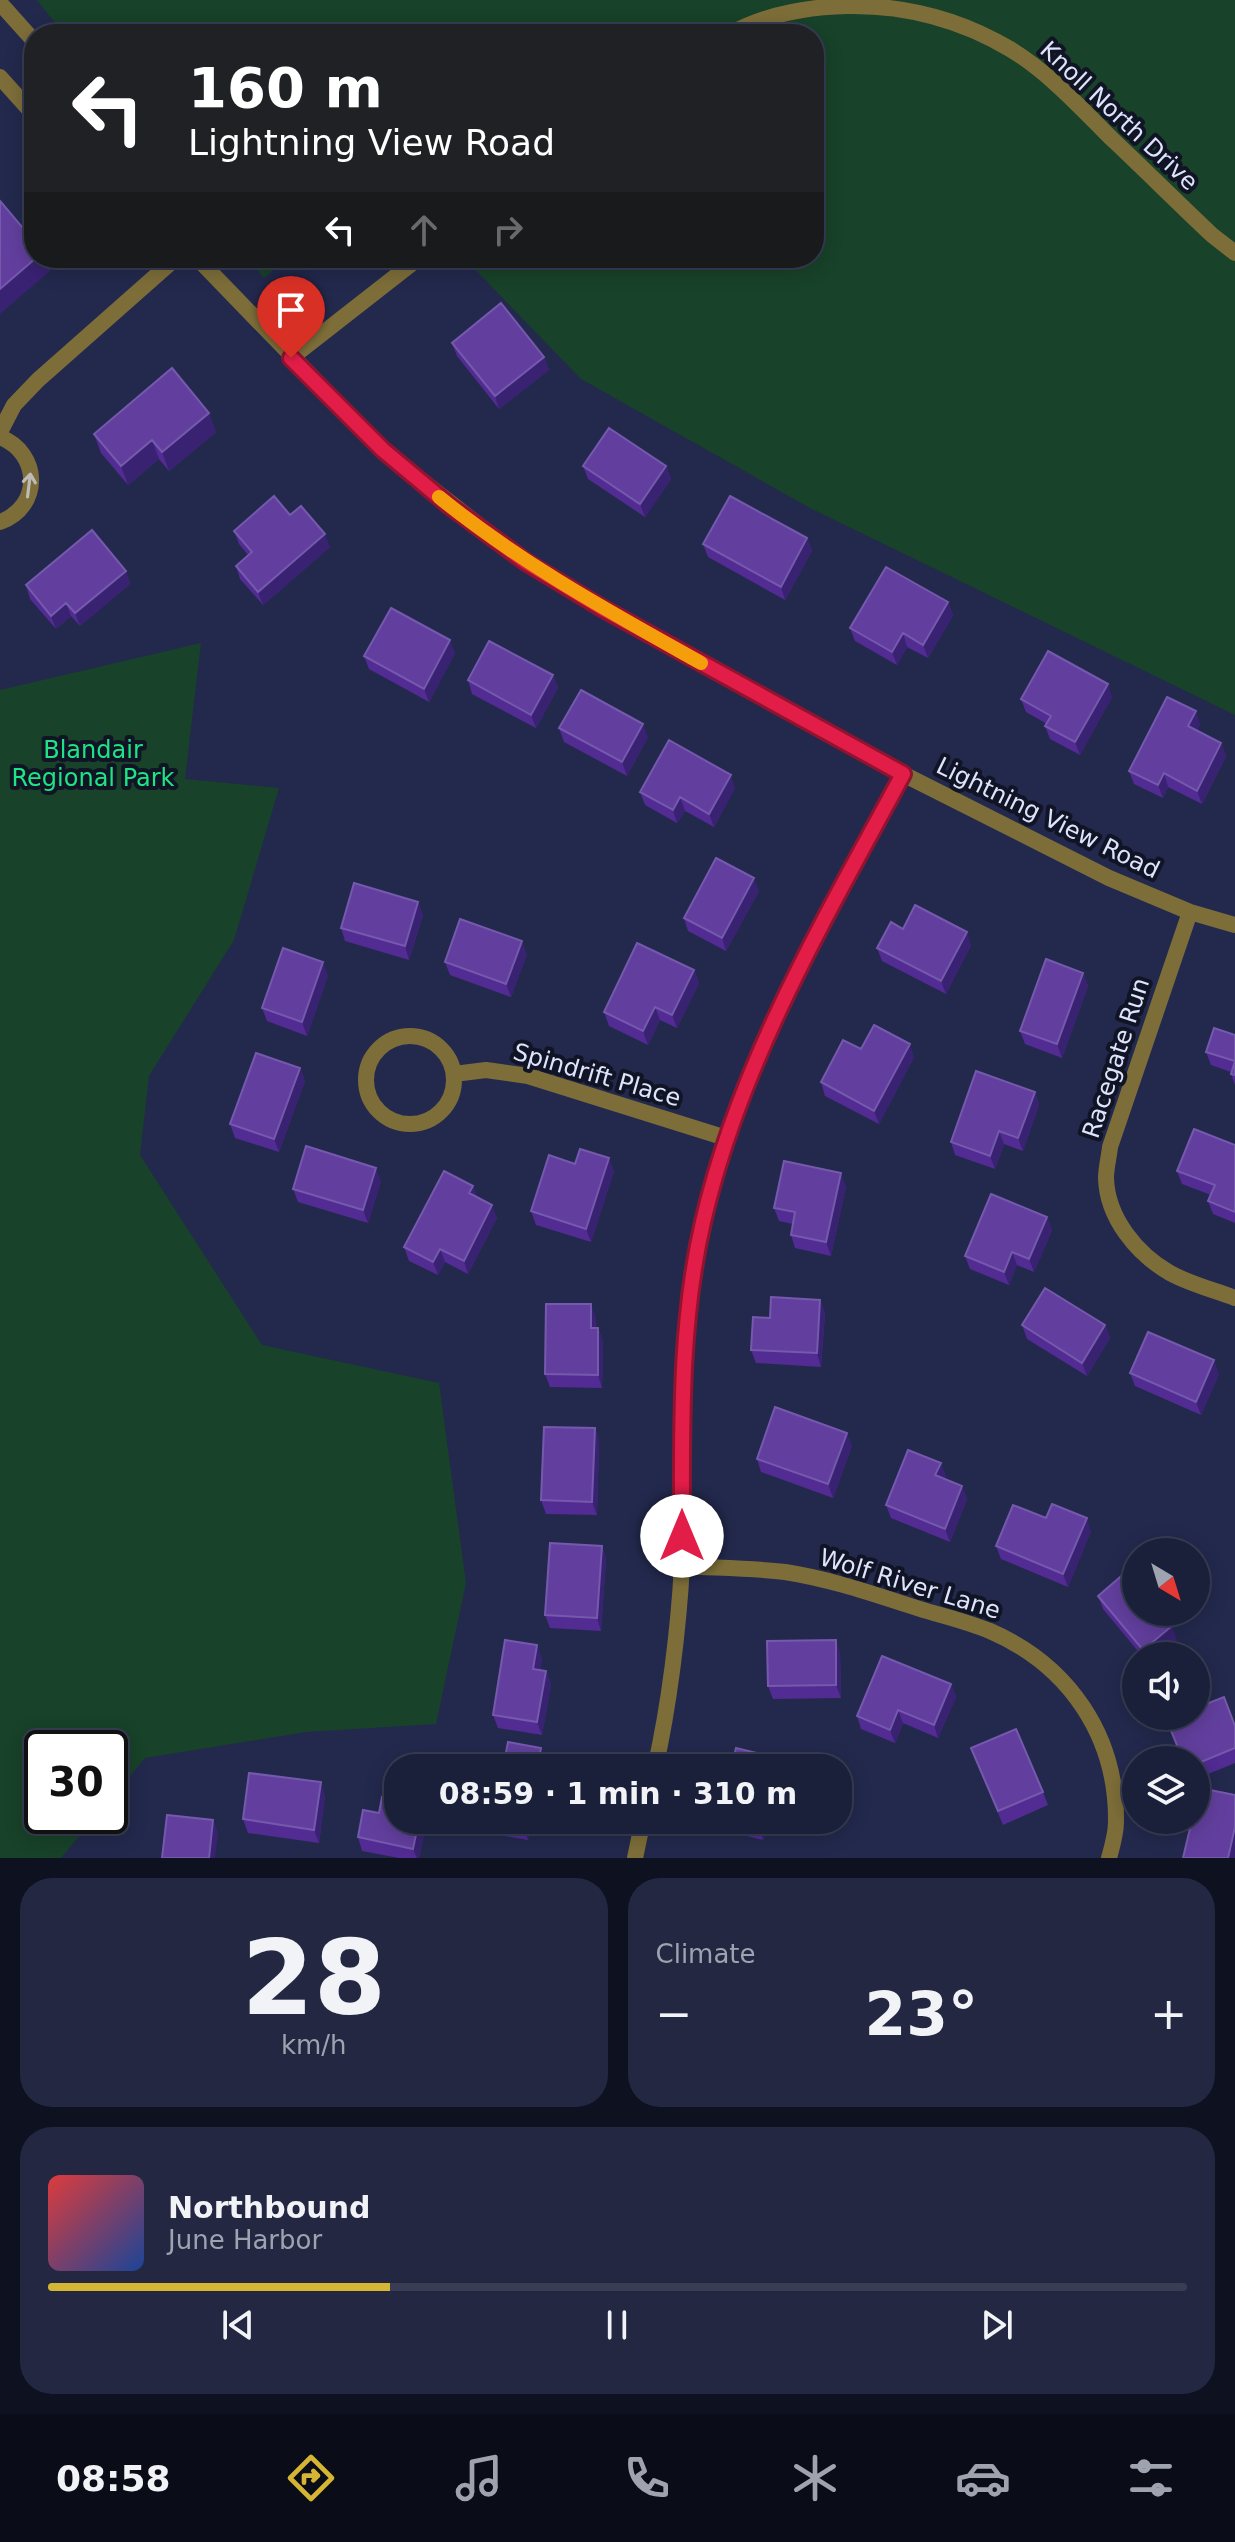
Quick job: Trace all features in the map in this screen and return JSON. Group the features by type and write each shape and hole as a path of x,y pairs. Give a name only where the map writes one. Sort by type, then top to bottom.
{"street":[{"path":"0,3 24,30"},
{"name":"Knoll North Drive","path":"750,24 788,11 827,6 872,6 921,12 969,29 1012,50 1053,81 1212,235 1235,253"},
{"path":"0,77 24,104"},
{"path":"0,522 15,515 31,491 29,463 22,451 0,435 14,405 165,268"},
{"name":"Lightning View Road","path":"206,268 383,450 450,506 526,562 602,608 903,774 1109,878 1190,912 1235,925"},
{"path":"291,358 406,268"},
{"path":"657,1754 682,1566 682,1389 690,1303 703,1223 726,1138 763,1046 809,948 903,774"},
{"name":"Racegate Run","path":"1190,912 1110,1147 1106,1178 1111,1205 1126,1234 1147,1256 1172,1274 1235,1298"},
{"path":"403,1036 417,1036 442,1049 454,1074 454,1090 438,1115 409,1125 394,1122 381,1114 366,1089 369,1061 378,1049 403,1036"},
{"name":"Spindrift Place","path":"454,1074 486,1070 528,1076 726,1138"},
{"name":"Wolf River Lane","path":"682,1566 785,1572 840,1584 989,1631 1025,1649 1061,1678 1087,1711 1106,1750 1114,1786 1117,1825 1109,1858"},
{"path":"635,1858 640,1834"}],"green space":[{"path":"37,0 1235,0 1235,715 810,508 581,379 474,268 824,268 824,24 56,24"},
{"path":"256,268 276,268 264,278"},
{"name":"Blandair Regional Park","path":"201,643 185,779 279,788 234,940 149,1076 140,1155 262,1345 439,1383 466,1583 436,1724 306,1732 145,1758 128,1778 128,1730 24,1730 24,1834 81,1834 61,1858 0,1858 0,690"}],"building":[{"path":"0,201 24,229 24,268 0,289"},
{"path":"501,303 544,357 495,396 452,343"},
{"path":"172,368 209,413 162,452 152,440 121,466 94,434"},
{"path":"609,428 666,466 640,504 583,466"},
{"path":"274,496 290,515 301,506 325,534 258,592 236,566 252,552 234,531"},
{"path":"730,496 807,538 781,587 703,544"},
{"path":"92,530 126,571 75,613 66,603 51,616 26,585"},
{"path":"886,567 948,602 923,645 903,633 892,652 850,628"},
{"path":"391,608 450,640 424,689 364,656"},
{"path":"489,641 553,675 531,715 468,680"},
{"path":"1048,651 1108,684 1075,742 1045,726 1051,716 1021,699"},
{"path":"581,690 643,724 622,762 559,728"},
{"path":"1167,697 1196,711 1188,726 1221,743 1197,791 1164,773 1158,785 1129,771"},
{"path":"669,740 731,775 709,814 680,797 673,810 640,792"},
{"path":"716,858 754,878 722,938 684,918"},
{"path":"354,883 418,902 405,946 341,928"},
{"path":"915,905 967,932 941,981 877,948 891,922 903,929"},
{"path":"460,919 522,941 506,984 445,962"},
{"path":"637,943 694,970 672,1015 655,1007 643,1031 604,1012"},
{"path":"283,948 323,962 302,1022 262,1008"},
{"path":"1046,959 1083,973 1057,1044 1020,1031"},
{"path":"874,1025 910,1044 874,1111 821,1082 843,1040 861,1049"},
{"path":"1214,1028 1235,1035 1235,1061 1206,1052"},
{"path":"256,1053 300,1068 274,1139 230,1124"},
{"path":"976,1071 1035,1092 1018,1138 999,1131 990,1156 951,1142"},
{"path":"1194,1129 1235,1145 1235,1212 1208,1201 1215,1185 1177,1171"},
{"path":"306,1146 376,1168 363,1210 293,1189"},
{"path":"580,1149 609,1158 586,1229 531,1211 549,1155 575,1164"},
{"path":"784,1161 841,1173 826,1242 791,1235 795,1212 774,1208"},
{"path":"444,1171 473,1186 469,1193 492,1205 464,1261 440,1249 433,1262 404,1247"},
{"path":"991,1194 1047,1217 1029,1259 1012,1252 1004,1272 965,1256"},
{"path":"1045,1288 1105,1325 1082,1363 1022,1325"},
{"path":"771,1297 820,1300 817,1353 751,1350 753,1317 770,1318"},
{"path":"546,1304 591,1304 591,1328 598,1328 598,1375 545,1374"},
{"path":"1148,1332 1214,1360 1196,1402 1130,1373"},
{"path":"775,1407 847,1433 828,1484 757,1459"},
{"path":"544,1427 595,1428 592,1502 541,1500"},
{"path":"908,1450 941,1463 935,1475 962,1486 945,1529 886,1505"},
{"path":"1052,1504 1087,1518 1063,1574 996,1546 1013,1505 1046,1518"},
{"path":"550,1543 602,1546 597,1618 545,1615"},
{"path":"1122,1575 1122,1625 1098,1596"},
{"path":"1123,1626 1172,1626 1153,1642 1136,1642"},
{"path":"505,1640 537,1645 533,1669 546,1671 537,1722 493,1715"},
{"path":"836,1640 836,1685 768,1686 767,1641"},
{"path":"882,1656 951,1684 934,1725 898,1710 890,1730 857,1716"},
{"path":"1224,1697 1235,1726 1235,1748 1210,1758 1210,1746 1177,1746 1171,1730 1210,1730 1210,1702"},
{"path":"1016,1729 1043,1792 998,1811 971,1748"},
{"path":"508,1742 541,1748 540,1754 506,1754"},
{"path":"736,1748 761,1754 734,1754"},
{"path":"249,1773 321,1782 314,1830 243,1819"},
{"path":"1210,1790 1235,1795 1235,1827 1228,1858 1183,1858 1189,1834 1210,1834"},
{"path":"384,1797 384,1834 416,1834 413,1849 358,1837 363,1810 379,1813"},
{"path":"167,1815 213,1820 209,1858 162,1858"}],"slow traffic":[{"path":"439,497 526,562 701,663"}],"route":[{"path":"291,358 383,450 450,506 526,562 602,608 903,774 809,948 763,1046 726,1138 703,1223 690,1303 682,1389 682,1536"}]}
